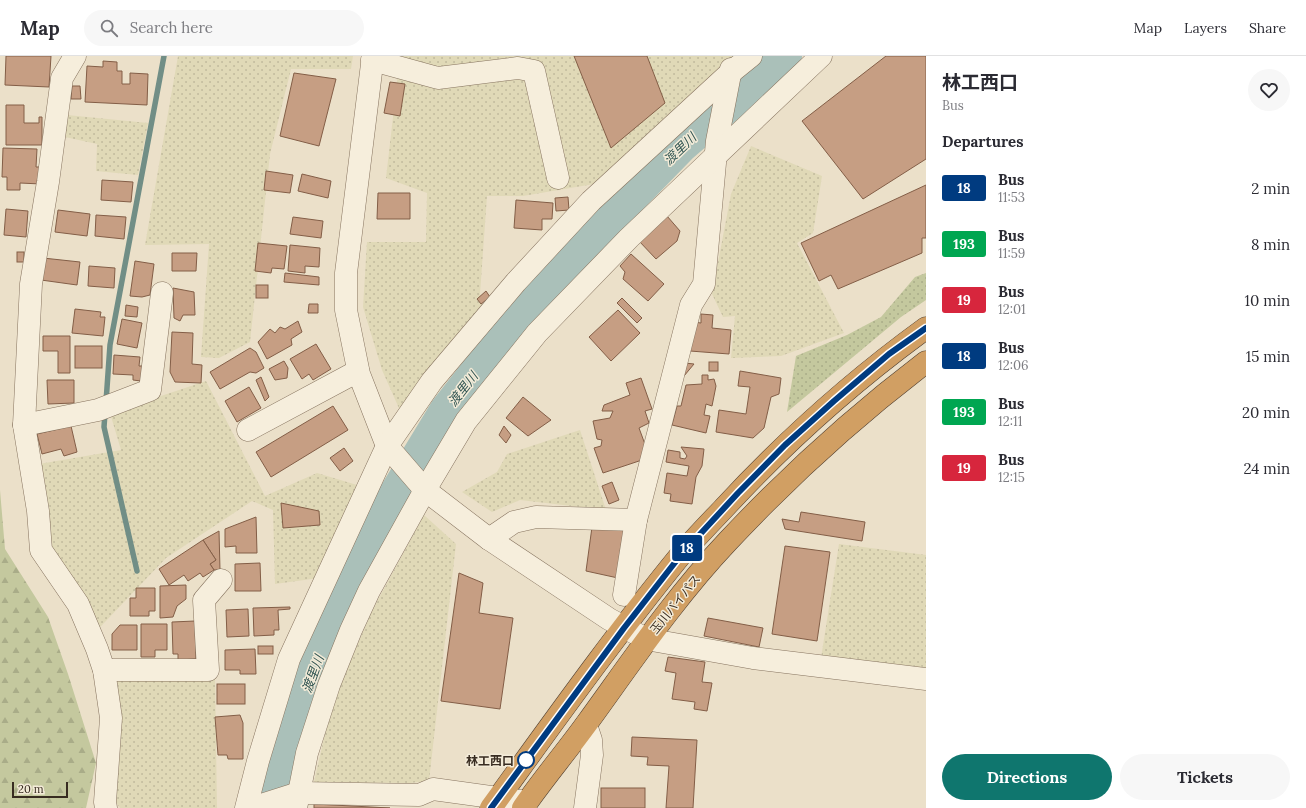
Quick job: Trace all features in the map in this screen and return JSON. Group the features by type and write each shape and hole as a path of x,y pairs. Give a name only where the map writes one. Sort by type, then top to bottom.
{"highway":[{"name":"玉川バイパス","path":"494,803 624,628 680,556 785,445 889,354 926,328"},
{"name":"玉川バイパス","path":"525,805 586,725 646,640 685,590 727,541 790,477 898,383 926,362"}],"street":[{"path":"75,56 62,78 48,182 31,284 24,425 38,511 41,550 78,604 98,649 104,670 110,718 104,802 106,808"},
{"path":"246,808 258,761 289,659 387,446 432,381 521,276 591,201 732,64 751,56"},
{"path":"298,800 307,753 329,685 351,630 369,591 425,490 466,421 537,333 629,238 717,148 821,56"},
{"path":"558,178 534,71 518,68 438,78 373,58 346,273 346,310 358,371 387,446 425,490 489,539 624,628 646,640 753,658 926,679"},
{"path":"624,595 636,520 691,305 704,284 717,148 732,64"},
{"path":"24,425 105,407 150,390 162,293"},
{"path":"248,430 358,371"},
{"path":"489,539 514,522 536,517 636,520"},
{"path":"104,670 208,670 204,600 221,580"},
{"path":"586,725 591,740 592,755 586,808"},
{"path":"252,808 298,800 419,795 433,789 494,803 525,805"}],"shaded area":[{"path":"178,56 353,56 351,69 291,69 270,154 250,342 219,358 201,357 209,244 145,245"},
{"path":"400,56 733,56 733,58 594,184 523,196 487,196 480,294 485,310 402,415 382,370 363,307 367,242 426,242 427,193 386,178"},
{"path":"67,115 148,123 138,175 96,171 97,144 65,137"},
{"path":"751,146 822,176 813,233 797,243 844,333 781,356 731,358 735,316 723,317 712,294 731,194"},
{"path":"206,381 265,496 317,473 357,485 319,578 275,584 273,510 252,501 166,558 84,644 47,552 39,464 121,450 110,413"},
{"path":"580,430 606,510 520,500 492,512 462,492 497,472 507,454"},
{"path":"424,515 456,544 429,781 410,783 314,782 332,703 372,611"},
{"path":"839,544 926,555 926,668 821,658"},
{"path":"117,676 215,677 217,808 120,808 113,798 119,738"}],"green space":[{"path":"926,273 926,300 901,317 787,412 796,356 847,335 881,317 915,277"},
{"path":"0,490 5,549 48,617 96,763 86,808 0,808"}],"building":[{"path":"6,56 51,56 49,87 5,85"},
{"path":"574,56 647,56 665,103 611,148"},
{"path":"886,56 926,56 926,159 863,199 802,121"},
{"path":"103,61 117,62 117,71 122,71 122,84 130,84 130,73 148,74 147,105 85,102 87,66 103,67"},
{"path":"294,73 336,79 319,146 280,136"},
{"path":"390,82 405,84 400,116 384,113"},
{"path":"72,86 80,86 81,99 71,99"},
{"path":"6,105 24,105 24,123 39,123 39,117 42,117 42,145 6,145"},
{"path":"3,148 37,149 36,167 41,167 41,184 20,183 20,190 7,190 7,177 2,177"},
{"path":"266,171 293,175 290,193 264,190"},
{"path":"302,174 331,181 328,198 298,191"},
{"path":"102,180 133,182 131,202 101,200"},
{"path":"926,185 926,238 922,238 922,253 838,289 831,275 819,281 801,243"},
{"path":"378,193 410,193 410,219 377,219"},
{"path":"568,197 569,210 556,211 555,198"},
{"path":"516,200 553,203 552,219 542,219 542,230 514,228"},
{"path":"6,209 28,211 26,237 4,235"},
{"path":"58,210 90,214 87,236 55,232"},
{"path":"96,215 126,217 124,239 95,236"},
{"path":"667,216 680,231 677,241 656,259 639,241"},
{"path":"293,217 323,221 321,238 290,234"},
{"path":"258,243 287,246 284,269 272,268 271,273 255,271"},
{"path":"290,245 320,248 319,267 305,266 305,273 288,271"},
{"path":"17,252 24,252 24,262 17,262"},
{"path":"172,253 197,253 196,271 172,271"},
{"path":"631,254 664,284 648,301 623,279 625,272 620,266"},
{"path":"43,258 80,262 77,285 41,280"},
{"path":"135,261 154,264 150,295 142,297 130,296"},
{"path":"89,266 115,268 114,288 88,286"},
{"path":"285,273 319,277 319,285 284,282"},
{"path":"256,285 268,285 268,298 256,298"},
{"path":"173,288 194,292 195,315 183,315 180,321 174,318"},
{"path":"486,291 490,297 481,304 477,299"},
{"path":"622,298 642,318 637,323 617,303"},
{"path":"309,304 318,304 318,313 308,313"},
{"path":"126,305 138,307 137,317 125,316"},
{"path":"75,309 101,312 100,317 105,317 103,336 72,333"},
{"path":"618,310 640,333 611,361 589,337"},
{"path":"701,314 713,315 712,328 731,330 729,354 690,351 693,322 701,323"},
{"path":"122,319 142,323 137,348 117,344"},
{"path":"298,321 302,332 291,339 292,345 267,359 258,342 270,329 275,333 280,327 285,329"},
{"path":"172,332 193,333 192,364 202,365 201,383 175,382 170,372"},
{"path":"43,336 70,336 70,373 58,373 58,351 43,351"},
{"path":"316,344 331,369 313,380 309,374 302,379 290,359"},
{"path":"75,346 102,346 102,368 75,368"},
{"path":"250,348 256,352 264,368 256,373 250,372 220,389 210,372"},
{"path":"114,355 140,357 139,366 142,366 141,381 133,380 133,375 113,374"},
{"path":"284,361 288,368 287,378 275,380 269,369"},
{"path":"709,362 718,362 718,371 709,371"},
{"path":"685,363 694,364 684,376"},
{"path":"740,371 781,378 779,394 771,397 764,428 753,438 716,432 719,410 746,414 750,387 738,386"},
{"path":"702,375 708,375 708,380 714,379 716,386 712,406 706,404 704,415 710,416 706,433 672,425 677,406 681,406 686,385 702,384"},
{"path":"261,377 269,397 265,401 256,380"},
{"path":"641,378 652,409 645,411 649,423 639,428 646,447 642,460 603,473 594,448 601,446 602,440 597,439 593,421 610,418 613,411 602,411 604,405 630,395 626,383"},
{"path":"47,380 74,380 74,403 48,404"},
{"path":"249,387 261,408 237,422 225,401"},
{"path":"523,397 551,420 528,436 506,418"},
{"path":"333,406 348,430 271,477 256,452"},
{"path":"71,426 77,452 64,456 61,449 42,454 37,434"},
{"path":"504,426 511,435 506,443 499,435"},
{"path":"681,447 704,449 702,466 696,477 692,504 670,501 671,494 664,493 667,473 687,476 689,466 666,462 668,450 680,452 680,458 685,459 687,456"},
{"path":"344,448 353,461 340,471 330,458"},
{"path":"612,482 619,500 609,504 602,486"},
{"path":"281,503 319,511 320,525 283,528"},
{"path":"801,512 865,522 862,541 785,529 782,519 799,522"},
{"path":"256,517 257,553 236,553 236,546 225,547 225,529"},
{"path":"592,527 628,529 618,578 586,571"},
{"path":"219,531 220,570 214,570 210,564 216,560 203,540"},
{"path":"203,540 216,560 210,564 214,570 203,577 200,573 188,581 184,575 169,585 159,569"},
{"path":"785,546 830,552 817,641 772,634"},
{"path":"260,563 261,591 235,591 235,564"},
{"path":"459,573 483,583 479,613 513,618 500,709 441,701"},
{"path":"186,585 186,599 177,606 173,617 160,618 160,586"},
{"path":"136,588 155,588 155,611 149,611 149,616 130,616 130,598 136,598"},
{"path":"290,607 290,609 278,610 279,630 274,630 274,635 254,636 253,608"},
{"path":"248,609 249,636 227,637 226,610"},
{"path":"708,618 763,628 759,647 704,636"},
{"path":"195,621 196,659 178,660 178,654 173,654 172,622"},
{"path":"141,624 167,624 167,650 155,650 155,657 141,657"},
{"path":"120,625 137,625 137,650 112,650 112,634"},
{"path":"258,646 273,646 273,654 258,654"},
{"path":"255,649 256,674 240,674 240,670 225,670 225,650"},
{"path":"668,657 705,662 702,682 712,683 707,711 694,709 695,702 672,699 676,673 665,671"},
{"path":"217,684 245,684 245,704 217,704"},
{"path":"240,715 243,723 243,759 228,759 227,755 218,755 215,717"},
{"path":"632,737 697,740 693,808 666,808 669,766 647,765 648,757 631,756"},
{"path":"601,788 645,788 645,808 601,808"},
{"path":"314,804 390,808 314,808"}],"waterway":[{"path":"106,402 110,345 164,56"},
{"name":"渡里川","path":"274,808 278,783 313,667 389,505 446,411 541,290 681,146 785,56"},
{"path":"105,413 104,427 137,571"}],"bus line":[{"name":"18","path":"491,808 624,628 680,556 785,445 889,354 926,328"}],"place":[{"name":"林工西口","path":"526,760"}]}
